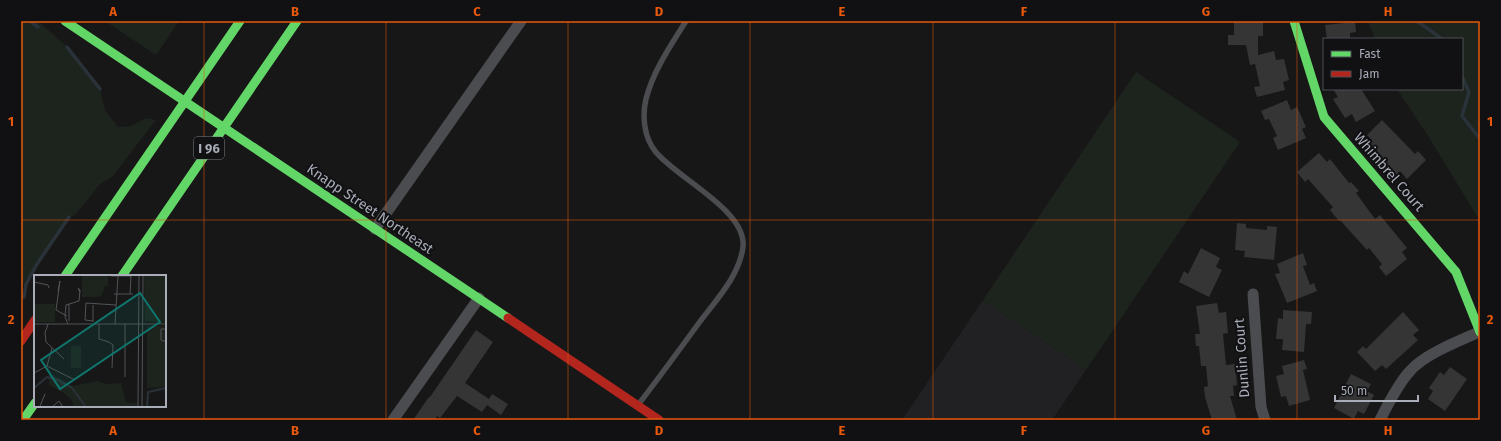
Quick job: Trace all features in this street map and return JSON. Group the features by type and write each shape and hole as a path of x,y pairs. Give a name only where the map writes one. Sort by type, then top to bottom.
{"main road":[{"name":"Knapp Street Northeast","path":"65,21 659,420"},
{"path":"66,275 240,21"},
{"name":"I 96","path":"123,275 297,21"},
{"name":"Whimbrel Court","path":"1294,21 1324,117 1456,272 1479,332"},
{"path":"21,340 34,321"},
{"path":"23,420 34,404"}],"street":[{"path":"375,229 521,21"},
{"name":"Dunlin Court","path":"1253,294 1261,407 1266,420"},
{"path":"393,420 479,298"},
{"path":"1380,420 1388,403 1411,370 1428,357 1479,332"}],"lane":[{"path":"638,406 727,284 739,261 743,246 740,230 730,216 717,203 660,156 651,144 646,129 645,107 649,90 661,63 686,21"}],"shaded area":[{"path":"21,21 38,21 67,47 100,89 105,110 118,127 131,126 146,118 156,120 112,177 100,184 75,215 69,217 21,287"},
{"path":"105,21 179,21 156,55"},
{"path":"1368,21 1480,21 1480,221 1430,139 1398,90 1463,90 1463,38 1375,38"},
{"path":"1136,72 1240,142 1086,370 983,300"},
{"path":"983,300 1086,370 1052,420 902,420"}],"building":[{"path":"1234,21 1263,21 1263,36 1258,36 1258,55 1274,51 1276,60 1284,59 1289,80 1283,82 1285,90 1257,97 1254,87 1260,86 1255,64 1250,65 1246,45 1228,45 1228,35 1234,35"},
{"path":"1355,22 1356,32 1350,33 1350,38 1327,38 1325,25"},
{"path":"1334,90 1362,90 1375,111 1356,122 1352,114 1345,118 1333,99 1338,97"},
{"path":"1287,100 1291,110 1297,107 1306,127 1302,129 1306,138 1278,150 1273,138 1277,136 1269,119 1265,120 1261,111"},
{"path":"1382,120 1415,154 1418,151 1426,160 1407,179 1400,171 1395,176 1367,145 1372,140 1367,135"},
{"path":"1319,153 1327,162 1330,159 1349,183 1351,182 1359,191 1356,193 1375,219 1380,215 1407,248 1402,252 1407,259 1386,276 1379,267 1382,264 1369,248 1367,250 1340,220 1339,221 1330,210 1333,207 1308,179 1305,182 1297,172"},
{"path":"1237,223 1246,224 1246,228 1267,230 1267,226 1277,227 1274,260 1244,257 1245,251 1235,250"},
{"path":"1201,248 1220,258 1216,267 1222,270 1209,297 1179,282 1184,271 1188,274"},
{"path":"1303,253 1307,265 1303,266 1310,285 1314,283 1317,291 1287,303 1275,274 1280,273 1277,264"},
{"path":"1217,303 1219,313 1226,312 1228,333 1223,334 1226,365 1235,364 1237,385 1233,386 1234,396 1230,396 1237,420 1212,420 1205,397 1204,387 1208,386 1206,366 1201,366 1199,346 1196,346 1195,334 1200,334 1196,306"},
{"path":"1283,310 1312,312 1311,324 1306,324 1304,352 1282,350 1283,339 1276,339 1278,318 1283,319"},
{"path":"1403,312 1419,330 1413,335 1418,340 1386,369 1382,365 1375,371 1357,352 1363,346 1366,349"},
{"path":"476,330 493,342 465,383 489,399 492,394 508,404 501,415 487,405 482,412 457,396 440,418 437,416 435,420 413,420 430,397"},
{"path":"1304,360 1307,369 1303,370 1310,400 1289,406 1286,396 1281,397 1276,376 1284,374 1282,366"},
{"path":"1450,367 1467,379 1445,411 1428,399 1433,391 1429,388 1440,372 1444,375"},
{"path":"1351,374 1371,384 1367,391 1374,395 1364,414 1358,411 1354,419 1334,408"}],"waterway":[{"path":"30,21 38,27"},
{"path":"1417,21 1441,38"},
{"path":"67,47 100,89"},
{"path":"1463,78 1469,92 1462,116 1480,139"},
{"path":"24,297 26,284 37,264 69,217"}],"traffic: fast":[{"path":"65,21 508,318"},
{"path":"66,275 240,21"},
{"path":"123,275 297,21"},
{"path":"1294,21 1324,117 1456,272 1480,332"},
{"path":"23,420 34,404"}],"traffic: jam":[{"path":"508,318 659,420"},
{"path":"21,341 34,322"}]}
